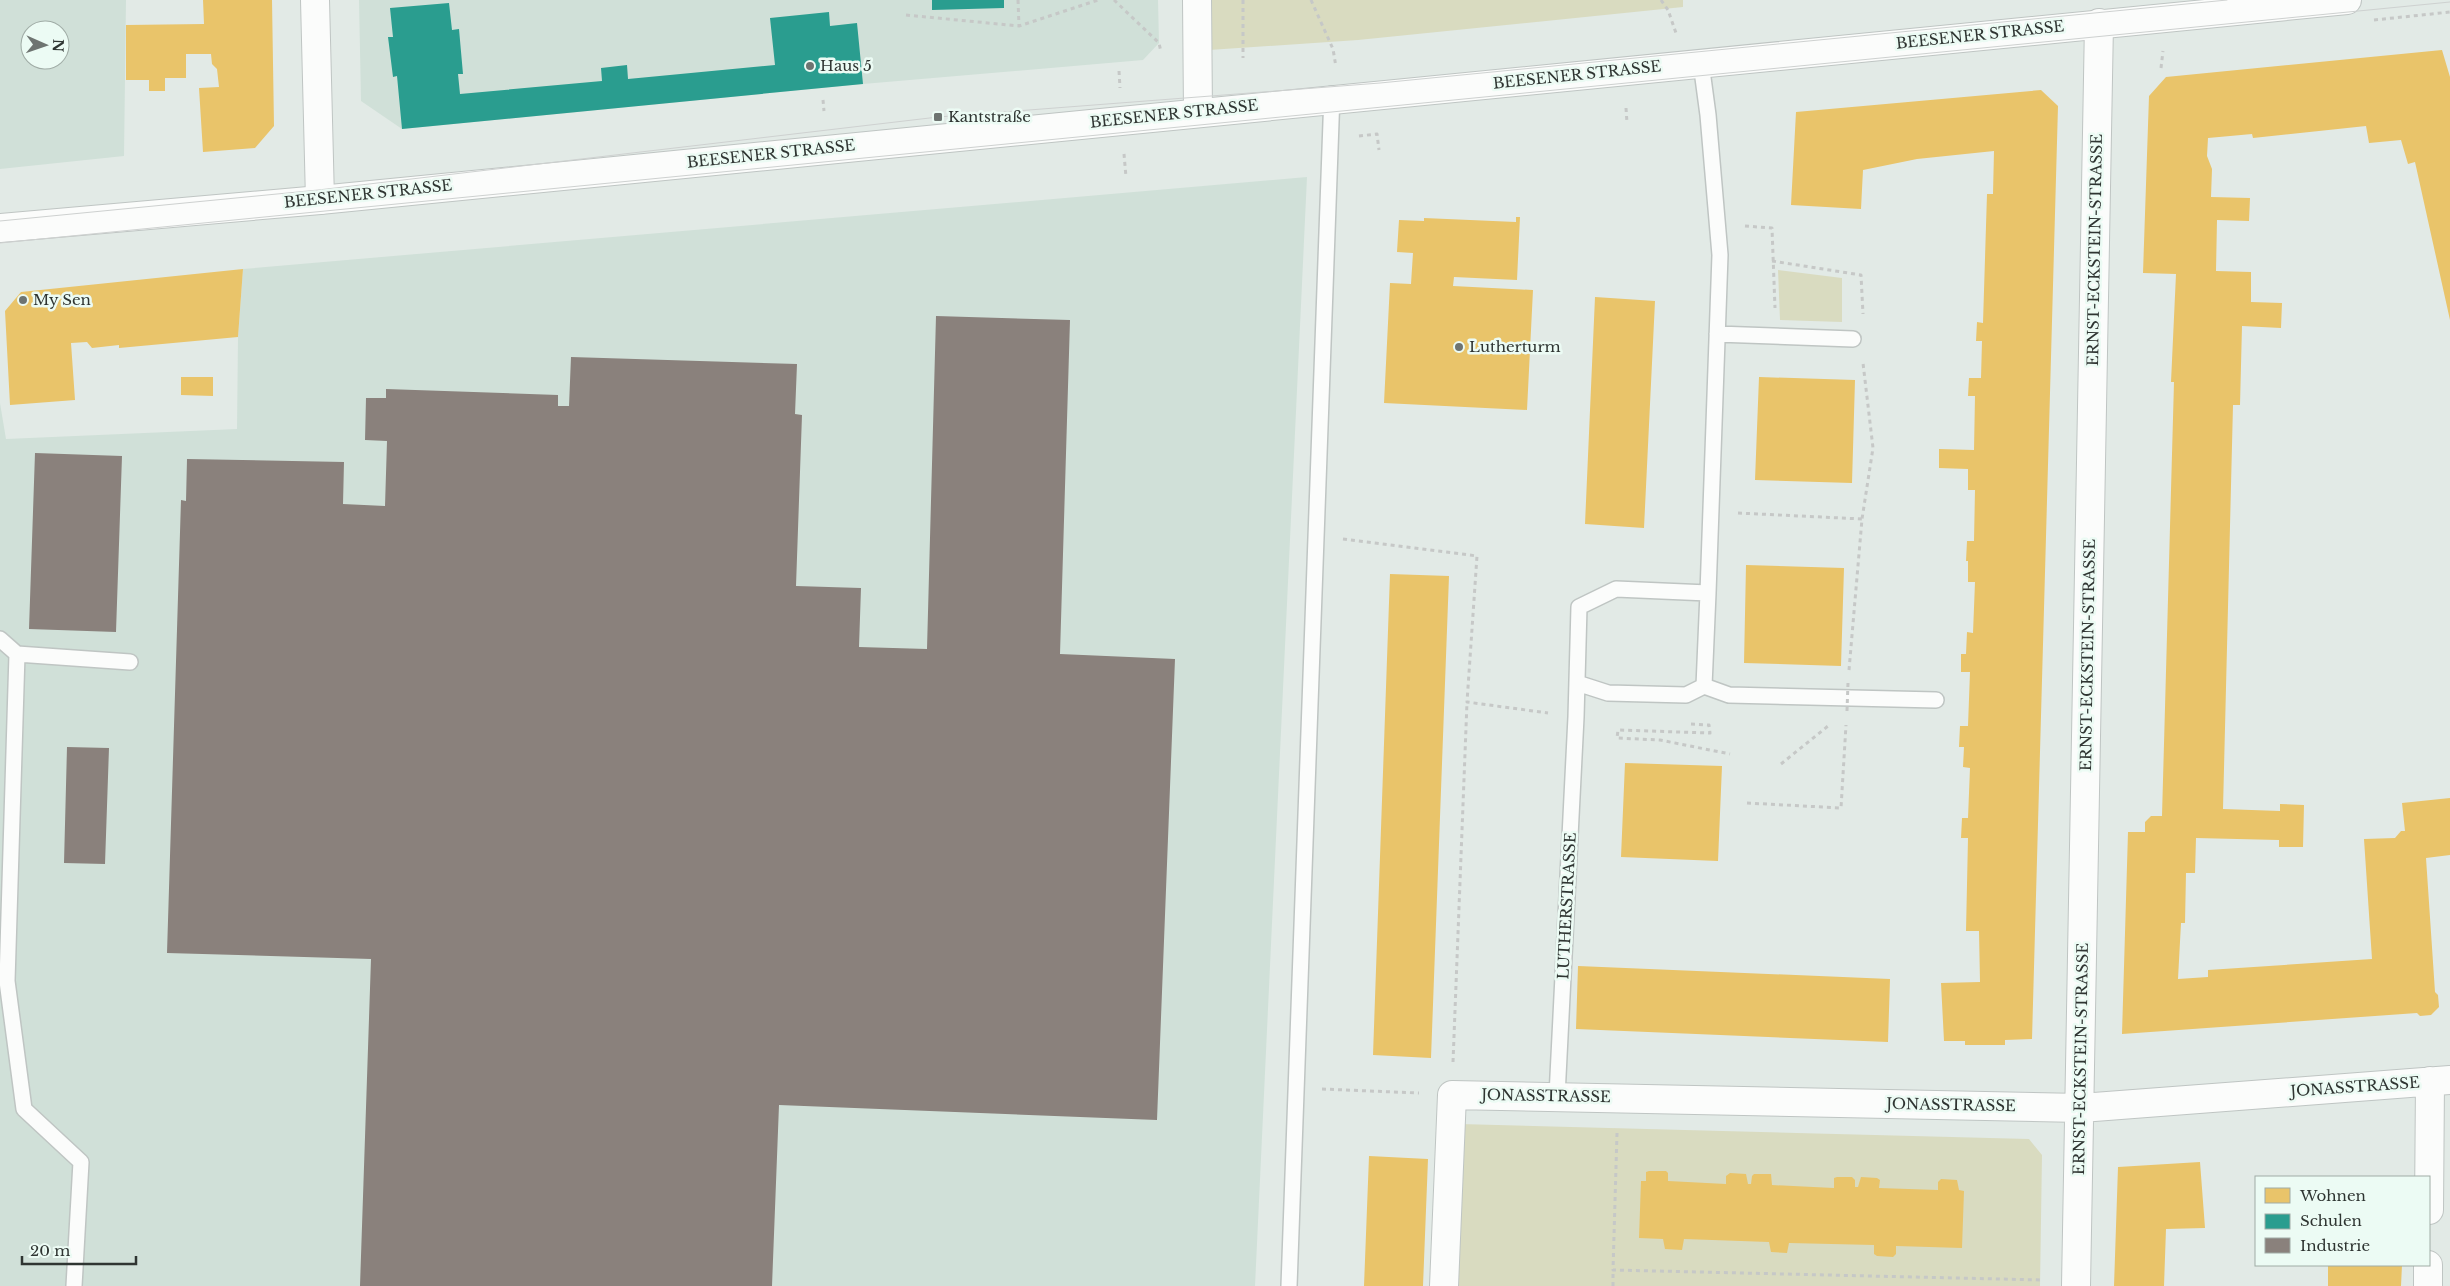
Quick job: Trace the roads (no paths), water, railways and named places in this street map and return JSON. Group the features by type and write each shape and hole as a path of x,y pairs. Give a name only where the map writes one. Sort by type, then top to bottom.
{"street":[{"path":"315,0 320,200"},
{"path":"1197,0 1198,112"},
{"name":"BEESENER STRASSE","path":"0,228 320,200 1198,112 1332,93 1701,62 2347,0"},
{"name":"ERNST-ECKSTEIN-STRASSE","path":"2076,1283 2099,23"},
{"path":"2430,1198 2440,1081"},
{"name":"JONASSTRASSE","path":"1444,1286 1452,1095 2080,1108 2440,1081"},
{"path":"2428,1266 2428,1286"}],"lane":[{"path":"1701,62 1720,255 1704,686"},
{"path":"1289,1286 1332,93"},
{"path":"1717,334 1853,339"},
{"name":"LUTHERSTRASSE","path":"1557,1096 1576,717 1579,607 1616,588 1708,593"},
{"path":"0,639 18,654 130,662"},
{"path":"18,654 7,981 5,994 24,1109 82,1162 74,1286"},
{"path":"1577,683 1608,693 1686,695 1704,686 1729,695 1936,700"}],"tram line":[{"path":"0,221 318,190 938,117 1380,83 2227,0"},
{"path":"0,243 2450,2"}],"place":[{"name":"Haus 5","path":"810,66"},
{"name":"Kantstraße","path":"938,117"},
{"name":"My Sen","path":"23,300"},
{"name":"Lutherturm","path":"1459,347"}]}
